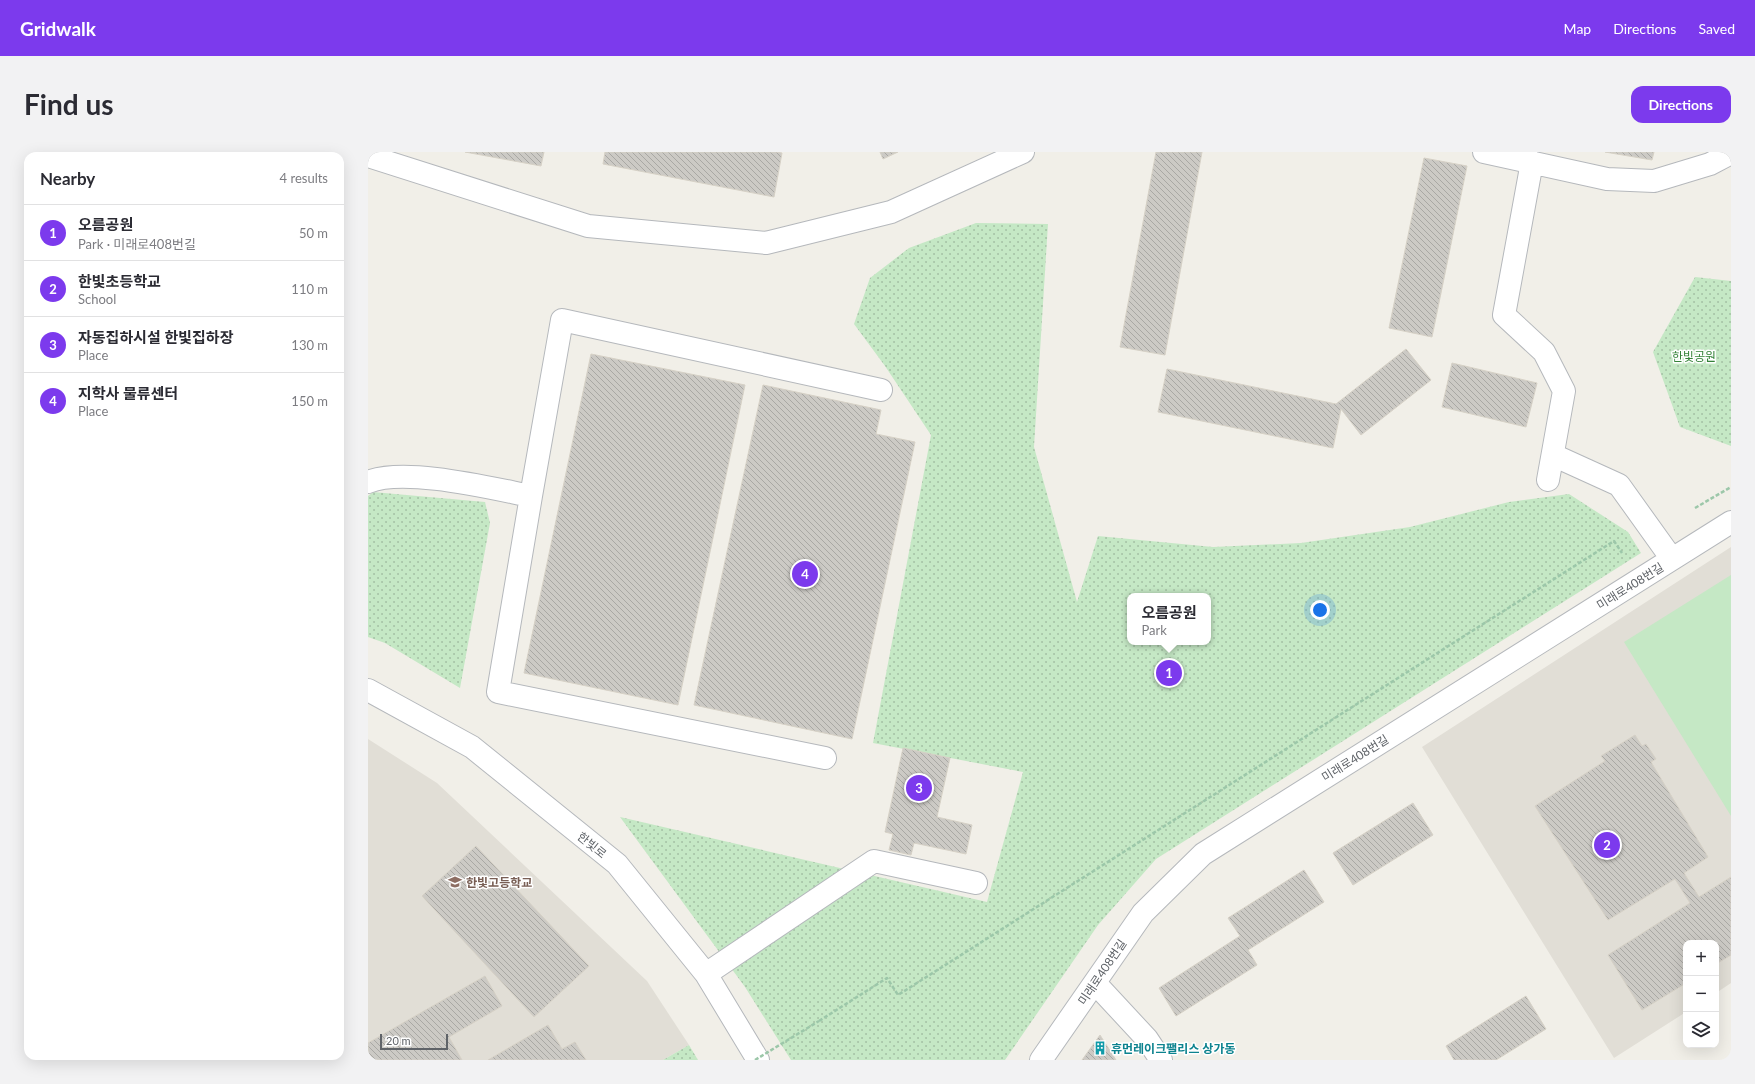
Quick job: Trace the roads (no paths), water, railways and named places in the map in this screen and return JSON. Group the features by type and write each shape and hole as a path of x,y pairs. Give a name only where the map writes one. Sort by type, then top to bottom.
{"street":[{"path":"368,156 588,226 766,243 891,212 1023,152"},
{"path":"1484,152 1607,179 1654,181 1710,164 1731,153"},
{"path":"1532,162 1504,315 1544,352 1564,391 1548,480"},
{"path":"826,758 498,692 562,320 881,390"},
{"path":"1553,455 1619,485 1672,559"},
{"path":"368,482 378,478 434,478 531,496"},
{"name":"미래로408번길","path":"1041,1060 1143,913 1203,854 1731,522"},
{"name":"한빛로","path":"368,690 472,747 617,864 706,974 756,1060"},
{"path":"706,974 874,861 976,883"},
{"path":"1094,982 1147,1039 1161,1060"}],"place":[{"name":"지학사 물류센터","path":"805,574"},
{"name":"오름공원","path":"1169,673"},
{"name":"자동집하시설 한빛집하장","path":"919,788"},
{"name":"한빛초등학교","path":"1607,845"},
{"name":"한빛고등학교","path":"455,882"},
{"name":"휴먼레이크팰리스 상가동","path":"1100,1048"}],"park label":[{"name":"한빛공원","path":"1694,356"}]}
